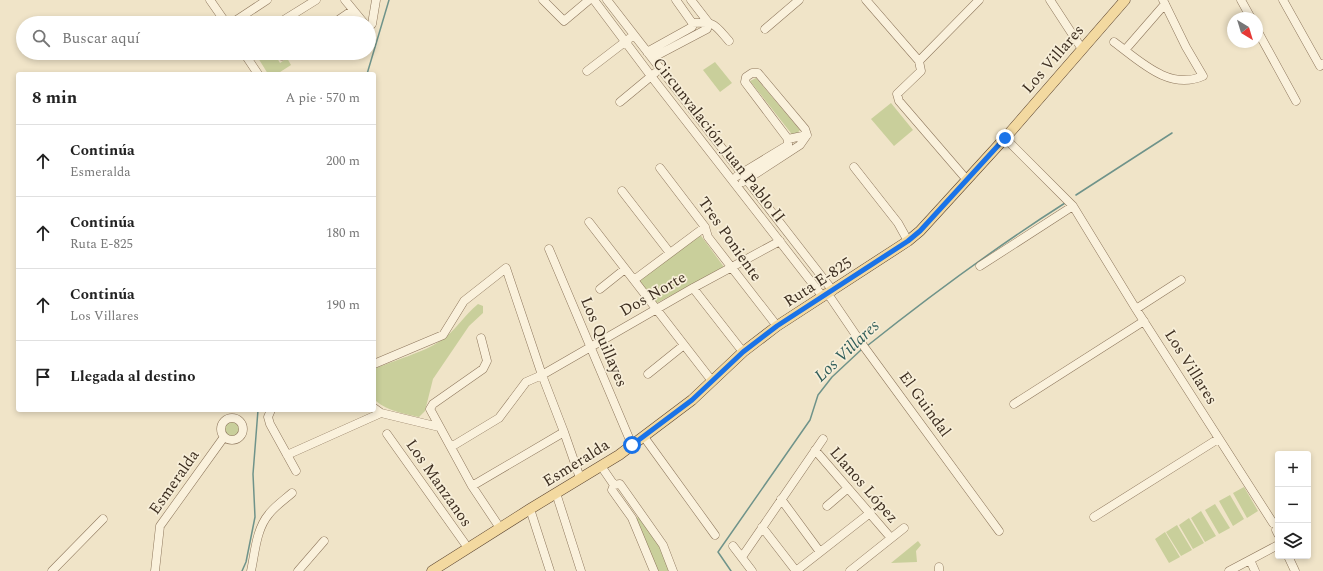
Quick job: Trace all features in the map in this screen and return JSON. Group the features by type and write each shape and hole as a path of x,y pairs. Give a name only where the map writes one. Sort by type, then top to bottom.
{"main road":[{"name":"Los Villares","path":"891,253 908,241 967,180 1125,0"},
{"name":"Ruta E-825","path":"762,337 891,253"},
{"name":"Esmeralda","path":"432,571 601,466 644,437 712,381 743,352 762,337"}],"street":[{"path":"243,16 267,0"},
{"path":"290,16 316,0"},
{"path":"345,0 360,16"},
{"path":"372,16 376,0"},
{"path":"543,0 564,21 589,0"},
{"name":"Circunvalación Juan Pablo II","path":"594,0 651,76 780,241 828,294"},
{"name":"Circunvalación Juan Pablo II","path":"607,0 744,177 828,294"},
{"path":"649,55 692,27 692,23 676,0"},
{"path":"649,55 707,29 708,22 690,0"},
{"path":"785,0 791,7"},
{"path":"765,29 799,0"},
{"path":"866,0 919,61 921,71 898,94 899,102 967,180"},
{"path":"919,61 979,0"},
{"path":"1050,0 1082,49"},
{"path":"1241,0 1248,12"},
{"path":"1283,0 1320,66 1323,64"},
{"path":"212,1 222,16"},
{"path":"1114,42 1125,50 1163,76 1185,81 1203,76 1186,47 1164,2 1125,50"},
{"path":"345,16 354,10"},
{"path":"692,23 708,22 714,24 729,41"},
{"path":"587,71 634,35"},
{"path":"1263,41 1296,101"},
{"path":"249,60 257,72"},
{"path":"620,102 660,69"},
{"path":"735,183 788,145 788,139 745,82 746,78 752,73 758,73 805,129 807,136"},
{"path":"744,177 800,145 807,136"},
{"path":"788,139 807,136"},
{"name":"Los Villares","path":"1005,138 1074,206 1136,309 1275,527"},
{"path":"854,167 898,223 908,241"},
{"name":"Tres Poniente","path":"660,168 705,226 708,238 777,326"},
{"path":"622,191 670,253"},
{"path":"980,266 1074,206"},
{"path":"589,222 712,381"},
{"path":"634,280 705,226"},
{"name":"Dos Norte","path":"451,447 499,418 526,382 542,375 656,308 780,241"},
{"name":"Los Quillayes","path":"549,249 632,445"},
{"path":"376,363 443,335 464,301 506,268 542,375 580,478"},
{"path":"600,289 626,269"},
{"path":"1136,309 1181,280"},
{"path":"693,288 743,352"},
{"name":"El Guindal","path":"828,294 864,347 999,531"},
{"path":"1014,404 1144,320"},
{"path":"481,338 487,360 483,369 431,407 439,427 472,486 500,528"},
{"path":"648,374 684,346"},
{"path":"376,410 380,413 439,427"},
{"path":"270,412 268,417 270,424 296,471"},
{"path":"287,455 380,413"},
{"path":"472,486 564,432"},
{"name":"Los Manzanos","path":"387,434 468,548"},
{"name":"Esmeralda","path":"155,571 160,526 224,437"},
{"path":"644,437 715,535"},
{"path":"742,557 823,439"},
{"path":"1094,517 1218,439"},
{"name":"Llanos López","path":"815,450 891,538"},
{"path":"601,466 614,485"},
{"path":"614,485 620,484 663,545 673,571"},
{"path":"614,485 612,490 632,518 654,571"},
{"path":"827,506 848,488"},
{"path":"250,571 264,522 268,514 292,493"},
{"path":"556,493 581,571"},
{"path":"781,499 820,552"},
{"path":"530,509 548,570"},
{"path":"632,518 640,512"},
{"path":"762,527 796,571 870,513"},
{"path":"52,571 103,519"},
{"path":"850,571 904,528"},
{"path":"298,571 324,542"},
{"path":"734,546 752,571"},
{"path":"1229,571 1275,547"},
{"path":"1290,559 1296,571"},
{"path":"1250,560 1255,571"}],"green space":[{"path":"259,60 278,60 280,63 284,60 288,60 291,65 280,72 267,72"},
{"path":"715,62 732,83 720,92 703,70"},
{"path":"756,78 800,130 794,137 750,81"},
{"path":"891,103 913,130 894,146 871,119"},
{"path":"699,233 724,267 655,304 636,279"},
{"path":"478,304 483,306 483,313 469,326 433,379 425,411 419,417 389,409 376,401 376,368 434,345 450,333"},
{"path":"232,420 239,422 241,429 239,436 232,438 225,436 223,429 225,422"},
{"path":"1244,487 1258,511 1247,518 1233,493"},
{"path":"1230,495 1244,519 1233,526 1219,501"},
{"path":"1215,504 1230,528 1219,534 1205,510"},
{"path":"1201,511 1216,536 1205,542 1191,518"},
{"path":"640,515 662,547 672,571 656,571 636,519"},
{"path":"1189,518 1204,543 1193,549 1179,525"},
{"path":"1177,525 1192,550 1181,556 1166,532"},
{"path":"1165,532 1180,557 1169,563 1155,539"},
{"path":"918,541 921,545 916,551 917,562 891,563"}],"waterway":[{"path":"376,44 389,0"},
{"path":"368,72 371,60"},
{"path":"1076,195 1172,133"},
{"name":"Los Villares","path":"867,346 964,272 1065,203"},
{"name":"Los Villares","path":"731,571 718,552 810,420 818,395 832,377 862,349"},
{"path":"242,571 246,562 255,517 253,474 258,412"}],"route":[{"path":"632,445 692,400 743,352 762,337 908,241 920,231 1005,138"}]}
